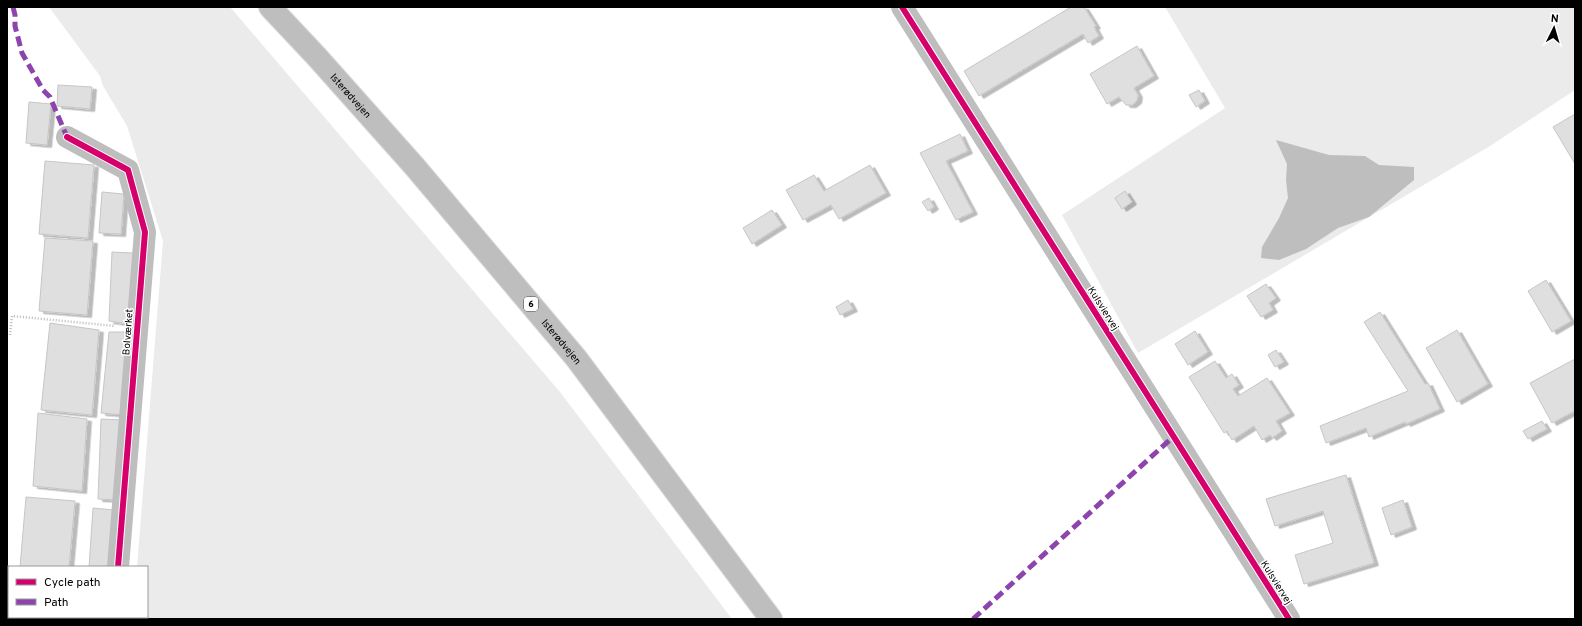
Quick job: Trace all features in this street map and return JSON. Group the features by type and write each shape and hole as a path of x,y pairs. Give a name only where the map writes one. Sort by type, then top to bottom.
{"main road":[{"name":"Isterødvejen","path":"270,7 416,167 576,358 771,619"},
{"name":"Kulsviervej","path":"902,7 1289,619"},
{"name":"Bolværket","path":"67,137 128,170 144,232 118,566"}],"path":[{"path":"7,335 10,335 12,316 137,328"}],"shaded area":[{"path":"49,7 230,7 560,392 732,619 133,619 148,618 148,566 137,566 163,241 127,126 103,86 100,76"},
{"path":"1165,7 1575,7 1575,90 1490,146 1138,353 1062,215 1225,108"},
{"path":"1276,140 1329,155 1365,156 1379,165 1414,167 1414,180 1369,217 1338,228 1306,249 1279,260 1261,258 1262,247 1279,218 1288,198 1286,180 1287,164"}],"building":[{"path":"1071,7 1084,7 1096,26 1094,27 1099,36 1088,43 1083,34 979,96 964,71"},
{"path":"1137,46 1154,76 1134,88 1138,95 1137,101 1132,105 1126,105 1119,97 1107,104 1090,74"},
{"path":"58,85 92,87 90,109 57,106"},
{"path":"1199,90 1205,101 1196,107 1189,95"},
{"path":"29,102 51,104 47,145 26,143"},
{"path":"1575,114 1575,164 1553,127"},
{"path":"960,134 968,151 946,161 973,212 956,220 920,153"},
{"path":"45,161 94,165 88,238 39,234"},
{"path":"870,165 886,193 839,219 831,205 803,220 786,190 814,175 824,191"},
{"path":"1125,191 1132,202 1122,209 1115,198"},
{"path":"102,192 124,194 121,234 99,233"},
{"path":"929,198 934,207 928,211 922,202"},
{"path":"772,210 782,225 752,244 743,228"},
{"path":"45,238 93,241 87,315 39,311"},
{"path":"112,252 133,253 129,324 109,321"},
{"path":"1546,280 1571,321 1552,332 1528,291"},
{"path":"1266,284 1276,298 1269,303 1273,310 1261,317 1247,296"},
{"path":"848,300 853,309 840,315 836,307"},
{"path":"1380,312 1425,384 1428,383 1440,409 1406,424 1405,422 1369,437 1366,428 1326,443 1320,426 1408,391 1364,322"},
{"path":"50,323 99,330 92,415 41,410"},
{"path":"1457,330 1488,384 1457,402 1426,348"},
{"path":"1195,331 1208,352 1188,365 1175,344"},
{"path":"109,332 131,332 126,415 101,413"},
{"path":"1276,350 1284,362 1275,367 1268,355"},
{"path":"1575,359 1575,411 1552,423 1530,383"},
{"path":"1215,361 1226,378 1232,374 1239,385 1233,389 1238,396 1267,378 1290,413 1276,421 1282,431 1272,438 1270,435 1262,440 1254,426 1232,440 1227,431 1224,433 1189,377"},
{"path":"38,413 87,419 82,491 33,486"},
{"path":"101,419 125,420 119,500 98,499"},
{"path":"1542,421 1547,429 1528,439 1523,431"},
{"path":"1346,475 1374,563 1304,584 1295,555 1333,543 1323,511 1275,526 1266,499"},
{"path":"26,497 75,501 69,566 20,566"},
{"path":"1403,500 1412,527 1391,535 1382,508"},
{"path":"93,508 114,510 109,566 89,566"},
{"path":"12,618 61,618 61,619"},
{"path":"76,618 93,618 93,619"}],"marked path":[{"path":"13,7 15,26 22,53 43,90 50,97 67,137"},
{"path":"973,619 1173,437"}],"cycle path":[{"path":"902,7 1289,619"},
{"path":"67,137 128,170 145,232 118,566"}]}
